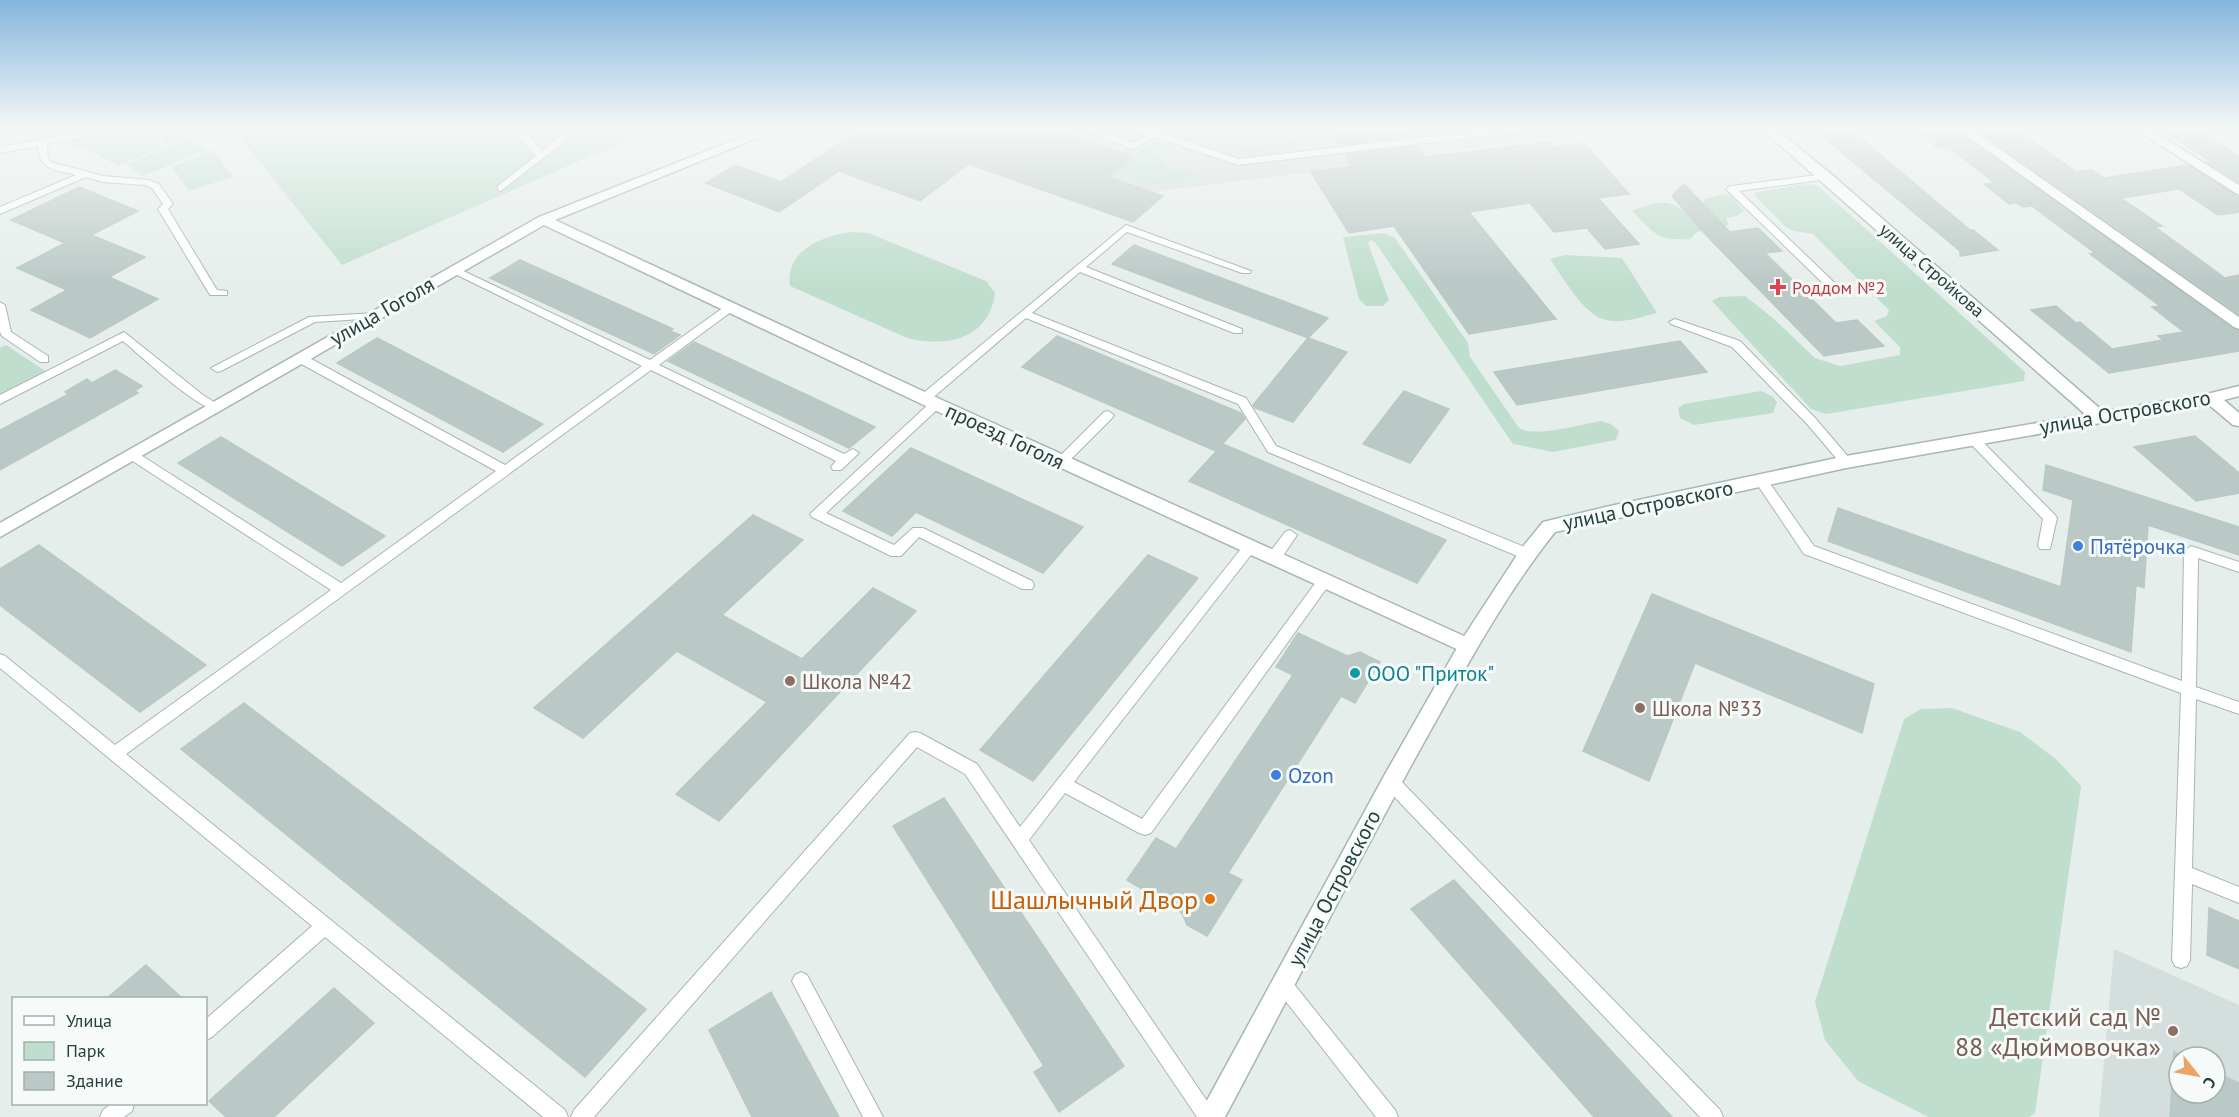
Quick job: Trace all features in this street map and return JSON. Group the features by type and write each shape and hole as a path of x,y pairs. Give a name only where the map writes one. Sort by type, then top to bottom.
{"street":[{"name":"улица Гоголя","path":"0,531 544,220 650,178"},
{"name":"улица Стройкова","path":"1827,178 2098,417"},
{"path":"2033,178 2239,324"},
{"path":"2217,178 2239,192"},
{"name":"проезд Гоголя","path":"544,220 1061,462 1468,646"},
{"name":"улица Островского","path":"1210,1117 1391,782 1468,646 1527,555 1549,527 1846,462 2211,398 2239,391"},
{"path":"2211,398 2239,421"}],"lane":[{"path":"0,211 76,178"},
{"path":"100,178 146,182 156,186 168,204 163,209 214,293 223,293"},
{"path":"501,188 514,178"},
{"path":"1817,178 1731,189 1836,290"},
{"path":"1027,585 918,531 896,552 817,514 931,401 1025,314 1126,228 1246,271"},
{"path":"1079,268 1238,331"},
{"path":"454,270 845,460"},
{"path":"0,305 6,334 44,359"},
{"path":"115,754 731,308"},
{"path":"1025,314 1242,401 1272,449 1527,555"},
{"path":"217,368 312,319 375,316"},
{"path":"1675,322 1736,344 1812,422 1846,462"},
{"path":"0,400 124,336 199,398 216,407"},
{"path":"300,358 506,471"},
{"path":"1061,462 1108,415"},
{"path":"1973,439 2050,518 2045,546"},
{"path":"132,455 342,590"},
{"path":"1761,481 1809,550 2239,708"},
{"path":"1273,559 1290,536"},
{"path":"1020,839 1249,548"},
{"path":"2181,960 2191,551 2239,567"},
{"path":"1063,783 1145,828 1324,582"},
{"path":"0,660 558,1117"},
{"path":"582,1117 915,738 971,769 1210,1117"},
{"path":"1391,782 1713,1117"},
{"path":"2184,873 2239,895"},
{"path":"207,1030 324,926"},
{"path":"801,981 873,1117"},
{"path":"1283,984 1388,1117"},
{"path":"110,1117 124,1105"}],"shaded area":[{"path":"1110,178 1261,178 1150,192"},
{"name":"Детский сад № 88 «Дюймовочка»","path":"2114,949 2239,1005 2239,1117 2099,1117"}],"green space":[{"path":"180,178 229,178 189,191"},
{"path":"273,178 540,178 342,265"},
{"path":"1132,178 1198,179 1151,185"},
{"path":"1807,184 1818,186 2025,372 2024,381 1826,414 1811,409 1712,301 1719,297 1745,296 1774,319 1815,358 1840,366 1900,355 1900,347 1874,321 1887,316 1889,310 1813,234 1794,231 1786,227 1755,196 1756,192"},
{"path":"1724,194 1731,196 1744,210 1737,216 1726,218 1729,225 1697,232 1690,239 1663,237 1632,211 1653,204 1668,203 1682,210 1698,225 1720,222 1704,204 1704,199"},
{"path":"853,232 868,233 986,281 995,293 991,309 984,321 964,336 937,342 922,341 907,338 790,286 790,273 794,263 808,247 830,237"},
{"path":"1385,233 1395,238 1468,343 1470,357 1519,428 1536,432 1601,421 1611,424 1619,431 1616,440 1553,452 1513,444 1375,242 1371,240 1368,243 1389,300 1383,306 1366,306 1359,299 1343,237"},
{"path":"1565,255 1622,258 1657,313 1618,321 1598,317 1582,304 1550,259"},
{"path":"6,345 47,372 0,397 0,348"},
{"path":"1761,391 1772,396 1777,402 1773,413 1694,425 1680,418 1678,408 1684,404"},
{"path":"1952,708 2020,732 2057,760 2081,786 2035,1113 2029,1117 1928,1117 1858,1081 1825,1040 1815,1002 1904,719 1921,709"}],"building":[{"path":"714,178 771,178 781,182 787,178 829,178 779,212 706,183"},
{"path":"858,178 950,178 920,201"},
{"path":"1009,178 1111,178 1163,196 1133,222"},
{"path":"1315,178 1615,178 1629,194 1598,198 1639,244 1605,249 1587,228 1554,232 1530,203 1469,212 1556,319 1469,334 1394,226 1349,233"},
{"path":"1873,178 1908,178 1970,230 1998,250 1960,256 1960,251"},
{"path":"1989,178 2023,178 2233,329 2239,331 2239,351 2109,373 2031,310 2056,306 2076,323 2080,322 2112,349 2163,340 2158,336 2184,332 2152,307 2160,306 2090,254 2095,253 2032,206 2009,204 1984,184 1995,183"},
{"path":"2045,178 2209,178 2239,197 2239,212 2218,215 2179,189 2121,198 2162,226 2155,227 2225,278 2239,275 2239,314"},
{"name":"Роддом №2","path":"1684,184 1730,232 1758,228 1782,251 1765,253 1836,323 1857,320 1884,346 1824,356 1706,235 1672,196"},
{"path":"79,187 138,211 91,235 145,257 109,277 158,299 90,338 31,310 67,290 17,268 65,243 11,220"},
{"path":"1134,245 1328,318 1308,338 1112,264"},
{"path":"520,260 673,329 670,331 680,335 654,354 490,278"},
{"path":"1057,336 1241,413 1245,419 1216,451 1022,367"},
{"path":"377,338 543,424 503,452 337,363"},
{"path":"1308,338 1347,352 1293,422 1255,408 1253,405"},
{"path":"1680,341 1707,372 1517,405 1494,372"},
{"path":"694,342 875,427 849,448 668,361"},
{"path":"115,370 142,386 135,391 138,393 0,470 0,430 69,394 65,392 87,379 92,383"},
{"path":"1404,391 1449,409 1410,463 1363,444"},
{"path":"2195,436 2239,473 2239,493 2196,501 2134,447"},
{"path":"221,437 385,536 342,566 178,463"},
{"path":"1223,444 1446,540 1417,583 1189,481"},
{"path":"911,448 1083,527 1043,573 916,512 892,536 843,511"},
{"path":"2046,465 2239,527 2239,555 2148,525 2144,588 2136,585 2131,652 1828,541 1838,508 2061,587 2073,500 2043,490"},
{"name":"Школа №42","path":"753,515 803,540 722,615 802,659 873,588 916,611 719,821 676,794 767,702 677,651 583,738 534,708"},
{"path":"39,545 206,665 140,712 0,605 0,569"},
{"path":"1148,555 1198,578 1033,781 980,750"},
{"name":"Школа №33","path":"1652,594 1874,684 1862,733 1695,663 1649,781 1583,751"},
{"path":"1298,633 1347,656 1360,652 1380,662 1355,703 1341,696 1228,873 1242,880 1207,936 1187,925 1182,913 1127,880 1156,838 1176,849 1293,675 1276,667"},
{"path":"244,703 646,1009 585,1077 181,749"},
{"path":"944,798 1124,1066 1059,1112 1034,1072 1044,1066 893,826"},
{"path":"1454,880 1672,1117 1594,1117 1411,909"},
{"path":"2209,908 2239,921 2239,969 2207,955"},
{"path":"146,965 181,997 108,997"},
{"path":"334,988 374,1023 274,1117 226,1117 209,1101"},
{"path":"771,992 839,1117 752,1117 709,1030"},
{"path":"2227,1078 2239,1083 2239,1117 2170,1117 2171,1105 2227,1105"}],"place":[{"name":"Роддом №2","path":"1778,287"},
{"name":"Пятёрочка","path":"2078,546"},
{"name":"ООО \"Приток\"","path":"1355,673"},
{"name":"Школа №42","path":"790,681"},
{"name":"Школа №33","path":"1640,708"},
{"name":"Ozon","path":"1276,775"},
{"name":"Шашлычный Двор","path":"1210,899"},
{"name":"Детский сад № 88 «Дюймовочка»","path":"2173,1031"}]}
